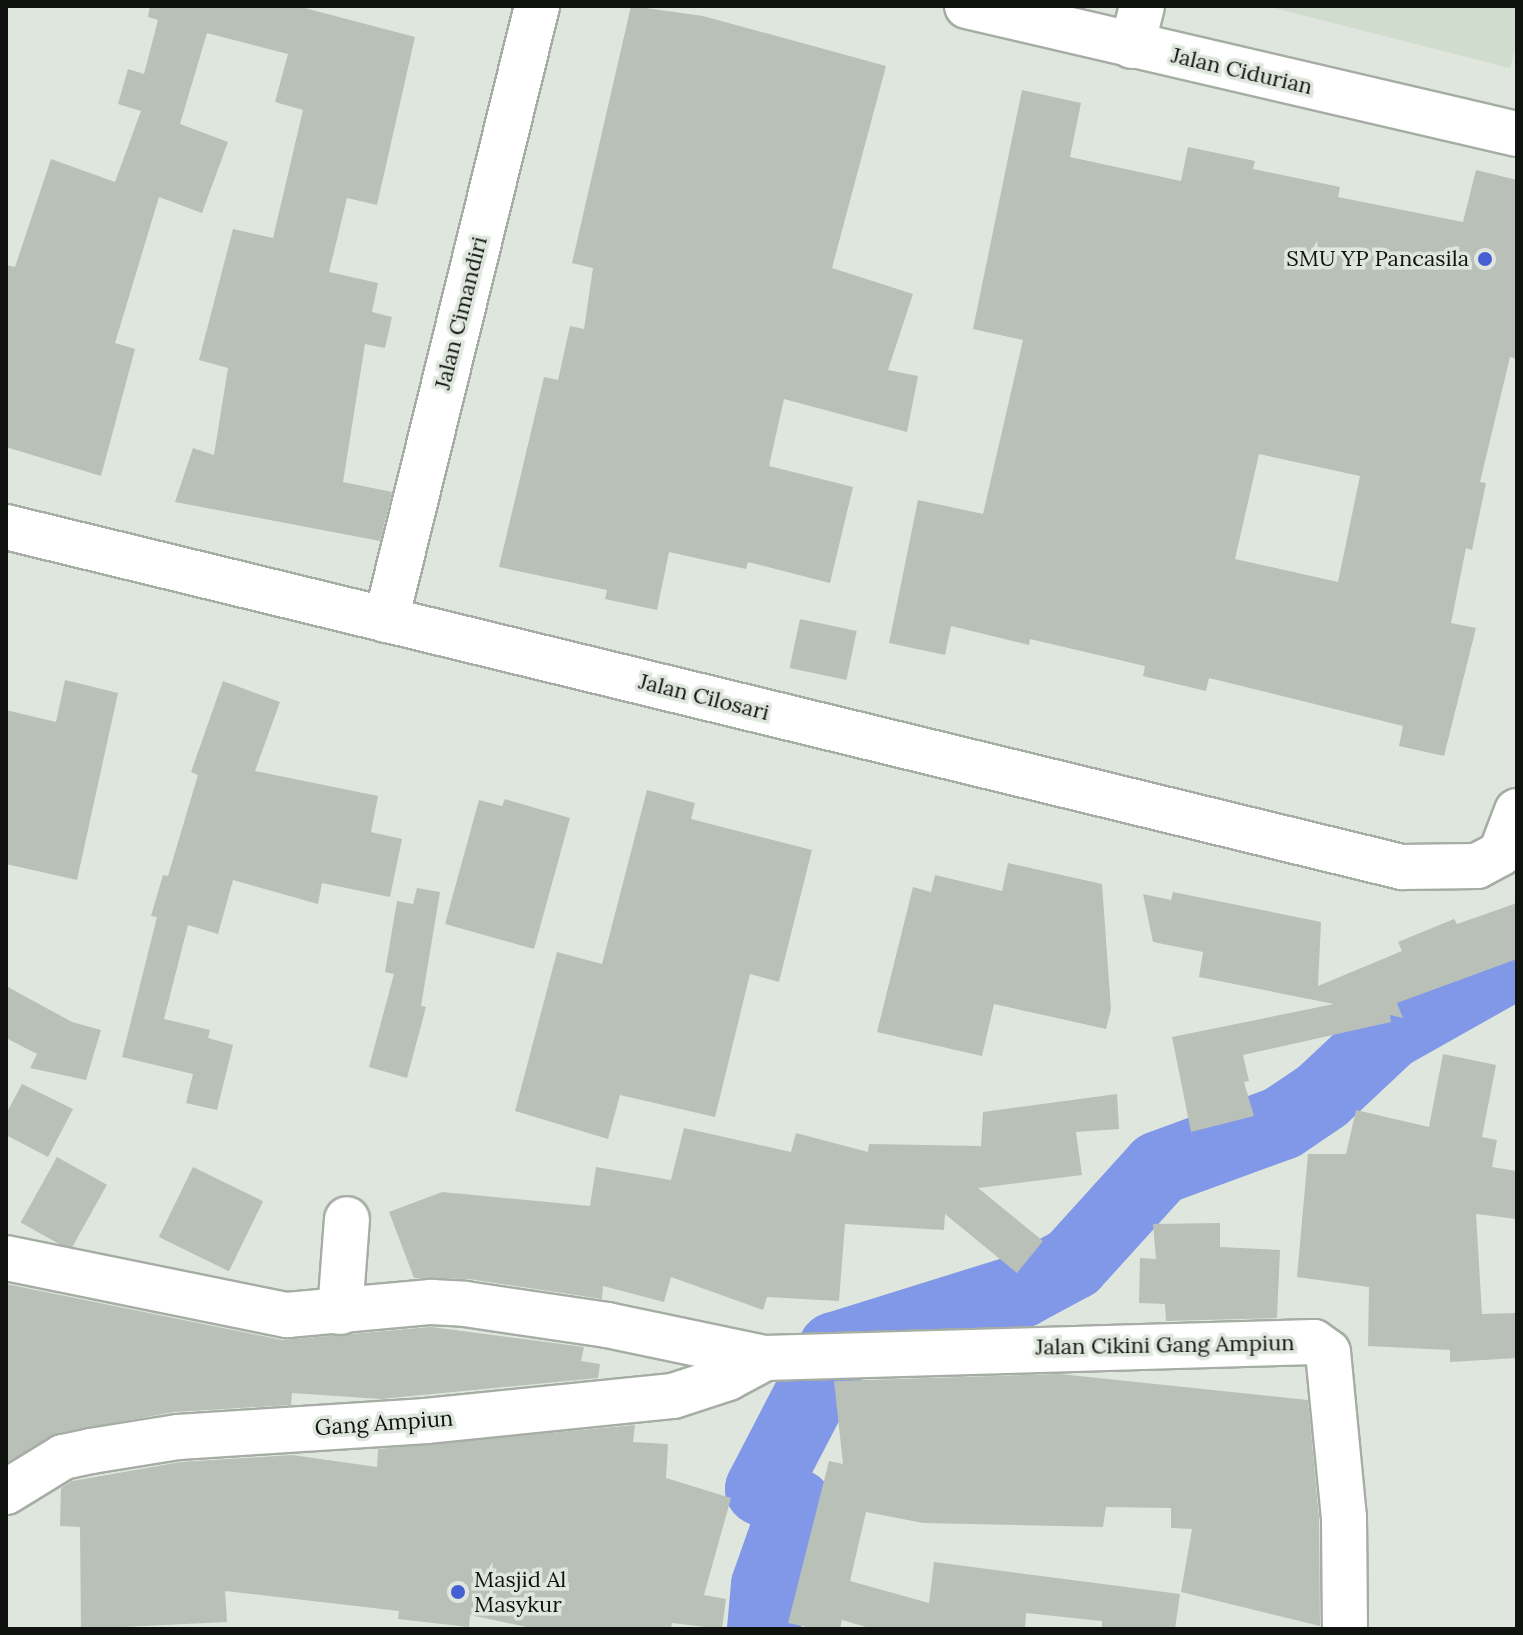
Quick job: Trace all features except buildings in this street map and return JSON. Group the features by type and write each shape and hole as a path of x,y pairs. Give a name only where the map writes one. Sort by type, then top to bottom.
{"street":[{"name":"Jalan Cimandiri","path":"386,620 537,6"},
{"name":"Jalan Cidurian","path":"967,6 1137,26 1517,134"},
{"name":"Jalan Cilosari","path":"6,527 1402,867 1477,866 1501,853 1517,811"},
{"path":"340,1312 347,1219"},
{"name":"Gang Ampiun","path":"6,1258 243,1309 287,1315 431,1302 465,1304 607,1325 781,1358 865,1355"},
{"name":"Jalan Cikini Gang Ampiun","path":"865,1355 1281,1341 1323,1347 1344,1517 1345,1629"},
{"name":"Gang Ampiun","path":"6,1492 63,1457 91,1451 178,1437 426,1421 673,1396 781,1358"}],"shaded area":[{"path":"1266,6 1517,6 1517,41 1510,68"}],"waterway":[{"path":"764,1629 768,1585 796,1506 762,1489 835,1349 1021,1291 1073,1263 1159,1168 1282,1123 1322,1096 1389,1033 1517,961"}],"place":[{"name":"SMU YP Pancasila","path":"1485,259"},
{"name":"Masjid Al Masykur","path":"458,1592"}]}
